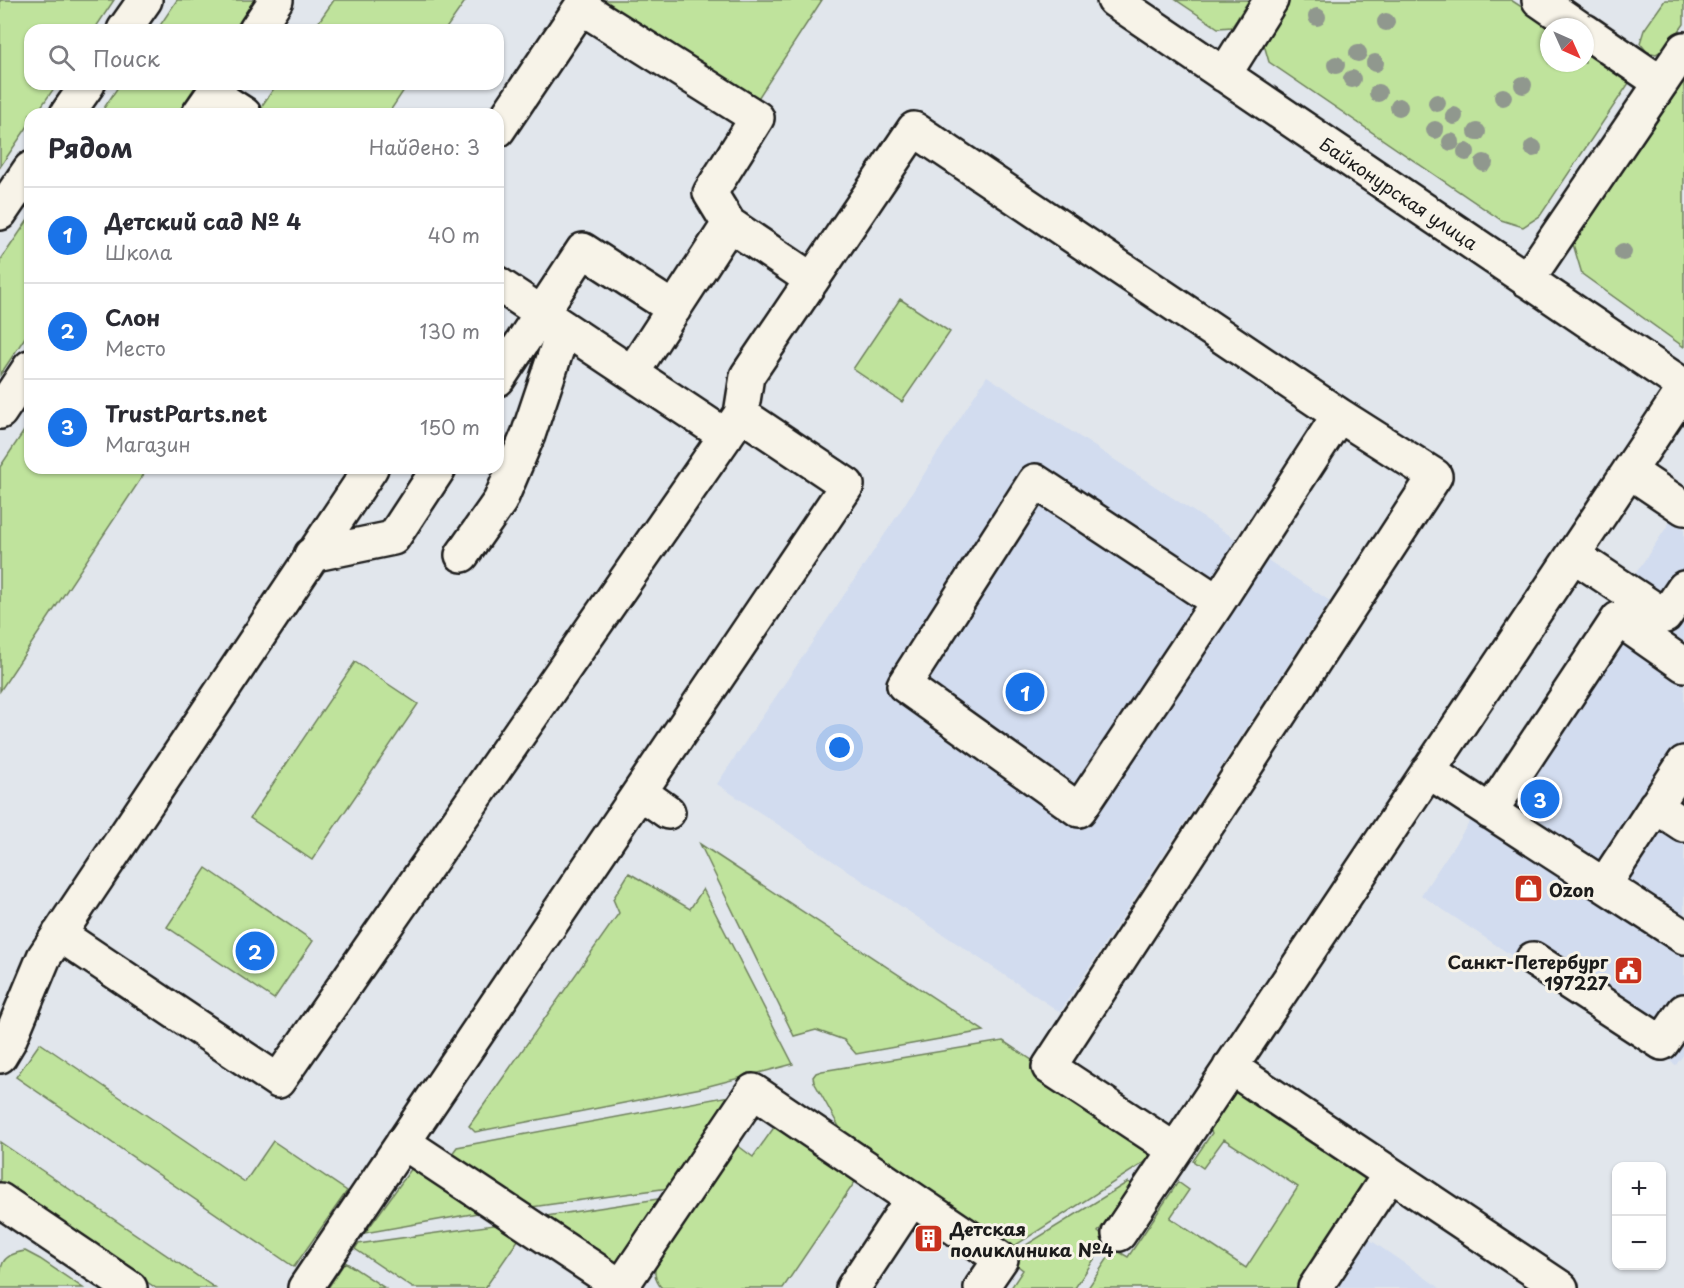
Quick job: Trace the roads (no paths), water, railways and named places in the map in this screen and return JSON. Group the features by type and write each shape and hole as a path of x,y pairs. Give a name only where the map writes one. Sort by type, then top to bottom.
{"street":[{"path":"128,24 145,0"},
{"path":"260,24 276,0"},
{"name":"Байконурская улица","path":"1114,0 1684,387"},
{"path":"1224,75 1271,0"},
{"path":"1539,0 1565,18"},
{"path":"504,121 581,7 757,118 710,193 729,224 812,280"},
{"path":"1594,38 1661,83"},
{"path":"1527,280 1684,49"},
{"path":"71,108 84,90"},
{"path":"211,97 232,108"},
{"path":"59,934 278,1081 734,425 747,376 914,129 1339,415 1435,476 1049,1067 1175,1149"},
{"path":"0,213 24,178"},
{"path":"632,374 729,224"},
{"path":"462,555 500,501 528,435 553,320 583,250 674,309"},
{"path":"305,1288 847,485 632,374 504,288"},
{"path":"504,373 553,320"},
{"path":"0,412 24,376"},
{"path":"1119,1234 1684,387"},
{"path":"1218,602 1035,481 904,685 1079,810 1218,602 1339,415"},
{"path":"1629,471 1684,508"},
{"path":"0,1056 9,1041 44,957 366,474"},
{"path":"311,555 393,538 435,474"},
{"path":"1573,555 1665,616 1684,588"},
{"path":"1490,812 1618,619 1684,665"},
{"path":"1604,885 1684,763"},
{"path":"1428,771 1684,937"},
{"path":"640,792 668,812"},
{"path":"1655,806 1684,825"},
{"path":"1533,958 1662,1043 1684,1011"},
{"path":"1230,1067 1561,1288"},
{"path":"403,1142 622,1288 753,1091 1001,1259 981,1288"},
{"path":"1315,1288 1390,1174"},
{"path":"853,1288 912,1199"},
{"path":"1,1204 130,1288"}],"place":[{"name":"Детский сад № 4","path":"1025,692"},
{"name":"TrustParts.net","path":"1540,799"},
{"name":"Ozon","path":"1528,889"},
{"name":"Слон","path":"255,951"},
{"name":"Санкт-Петербург 197227","path":"1629,971"},
{"name":"Детская поликлиника №4","path":"929,1238"}]}
